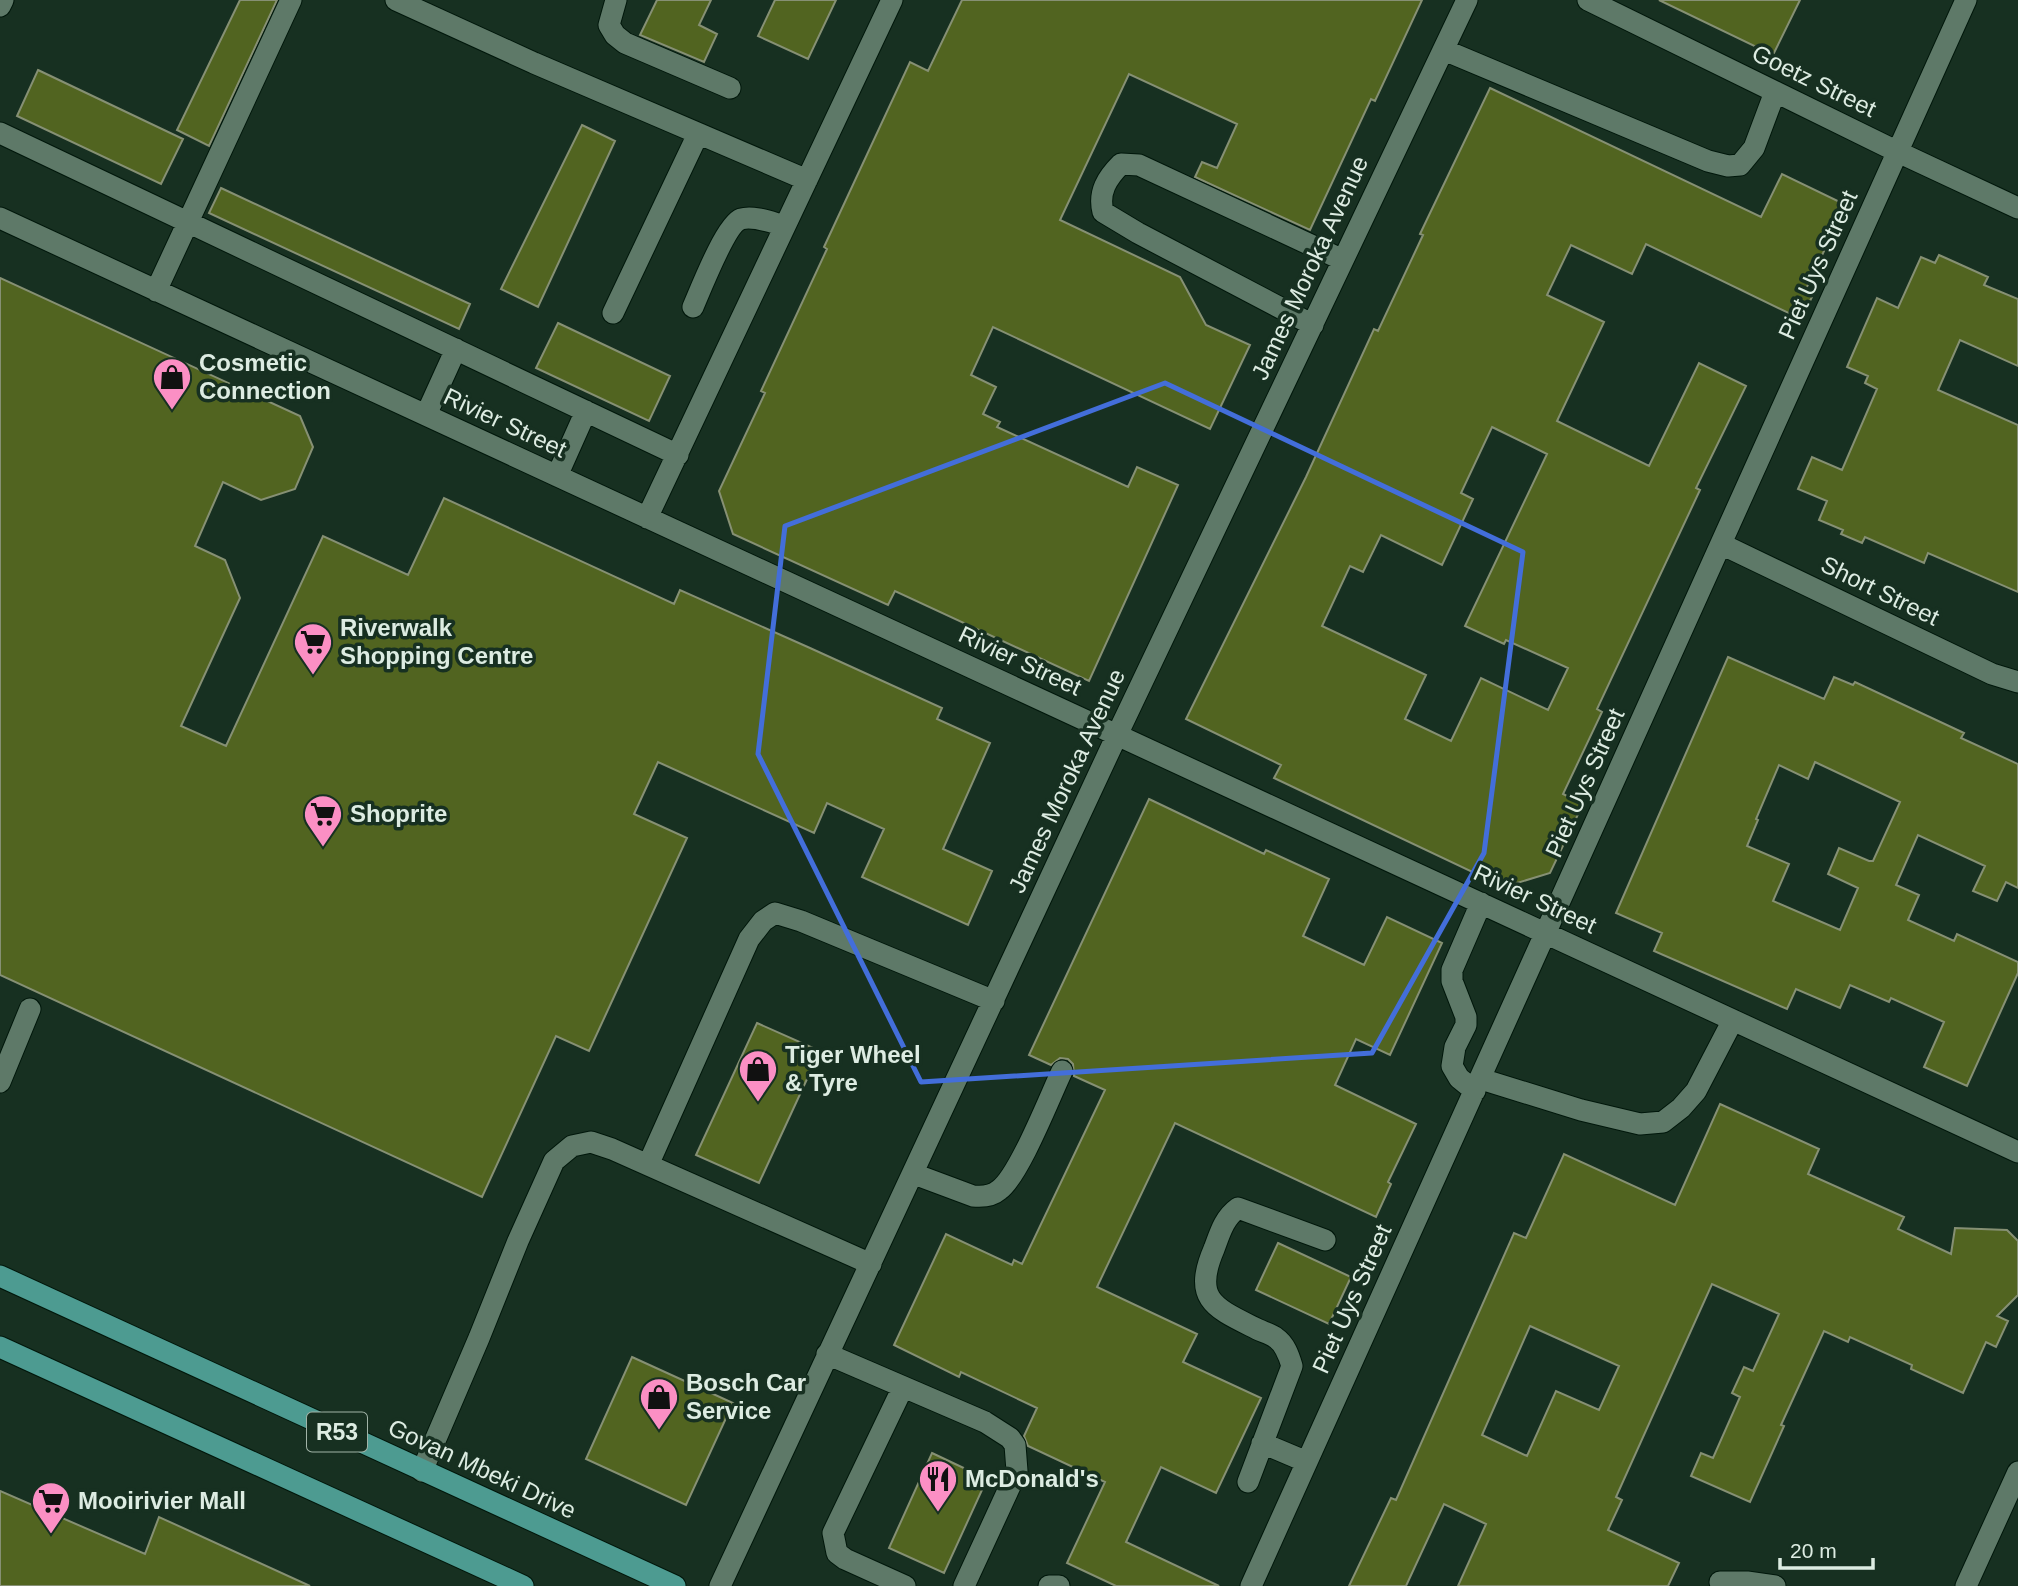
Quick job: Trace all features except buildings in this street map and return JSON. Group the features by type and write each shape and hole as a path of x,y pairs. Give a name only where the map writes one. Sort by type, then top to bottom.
{"main road":[{"name":"Govan Mbeki Drive","path":"0,1276 675,1586"},
{"name":"R53","path":"0,1348 523,1586"},
{"path":"471,1563 494,1586"}],"street":[{"path":"0,6 3,0"},
{"path":"156,290 291,0"},
{"path":"396,0 807,180"},
{"path":"616,0 609,24 615,35 625,43 730,88"},
{"path":"647,518 892,0"},
{"name":"James Moroka Avenue","path":"720,1586 1117,735 1467,0"},
{"name":"Goetz Street","path":"1588,0 2018,208"},
{"name":"Piet Uys Street","path":"1251,1586 1966,0"},
{"path":"1444,50 1708,161 1728,166 1740,165 1754,148 1775,92"},
{"path":"0,133 678,455"},
{"path":"613,313 698,134"},
{"path":"1313,325 1103,212 1100,201 1103,189 1111,174 1121,164 1139,165 1343,260"},
{"name":"Rivier Street","path":"0,218 2018,1152"},
{"path":"693,307 725,236 733,225 741,219 755,219 785,226"},
{"path":"426,415 456,349"},
{"path":"557,476 586,411"},
{"name":"Short Street","path":"1721,544 1992,674 2018,682"},
{"path":"1481,903 1452,970 1452,981 1466,1017 1466,1025 1455,1047 1452,1066 1459,1078 1640,1125 1663,1122 1681,1108 1696,1091 1732,1020"},
{"path":"648,1165 749,939 762,921 775,914 801,921 994,1002"},
{"path":"0,1082 30,1009"},
{"path":"914,1174 973,1196 983,1197 1000,1190 1017,1168 1062,1071"},
{"path":"422,1471 554,1161 572,1146 591,1142 871,1264"},
{"path":"1248,1482 1292,1366 1289,1355 1278,1339 1210,1302 1206,1293 1206,1266 1228,1216 1238,1208 1325,1240"},
{"path":"827,1353 985,1422 1010,1438 1015,1445 1017,1471 964,1586"},
{"path":"903,1387 833,1533 837,1553 845,1559 905,1586"},
{"path":"1262,1443 1307,1462"},
{"path":"1966,1586 2018,1472"},
{"path":"1720,1582 1775,1586"},
{"path":"1049,1586 1059,1586"}],"highlighted area":[{"path":"1165,383 1523,552 1484,853 1372,1053 921,1082 758,754 785,526"}],"place":[{"name":"Cosmetic Connection","path":"172,411"},
{"name":"Riverwalk Shopping Centre","path":"313,676"},
{"name":"Shoprite","path":"323,848"},
{"name":"Tiger Wheel & Tyre","path":"758,1103"},
{"name":"Bosch Car Service","path":"659,1431"},
{"name":"McDonald's","path":"938,1513"},
{"name":"Mooirivier Mall","path":"51,1535"}]}
